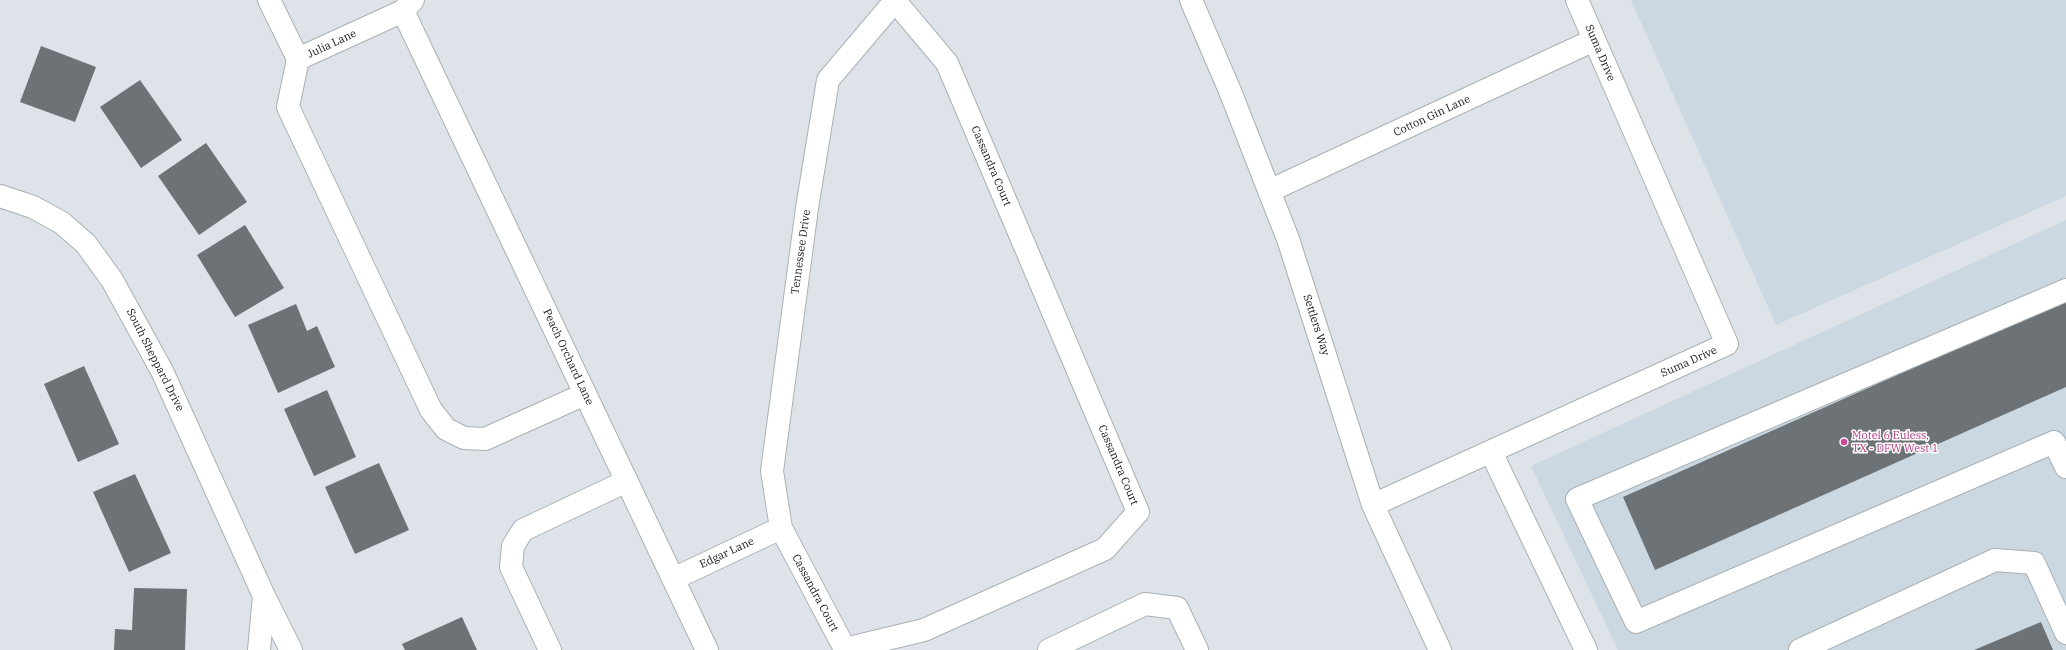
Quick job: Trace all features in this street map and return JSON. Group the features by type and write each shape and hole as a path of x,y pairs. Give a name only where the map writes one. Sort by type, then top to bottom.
{"street":[{"name":"Julia Lane","path":"269,0 298,59 408,5"},
{"name":"Settlers Way","path":"1191,0 1230,91 1288,238 1374,505 1440,650"},
{"name":"Suma Drive","path":"1374,505 1727,344 1577,0"},
{"name":"Tennessee Drive","path":"781,528 772,471 807,208 828,80 896,1"},
{"name":"Cassandra Court","path":"781,528 845,649 924,630 1105,549 1138,512 947,63 896,1"},
{"name":"Peach Orchard Lane","path":"408,5 428,64 707,650"},
{"name":"Cotton Gin Lane","path":"1269,191 1594,40"},
{"path":"298,59 288,107 431,410 446,429 464,438 485,439 585,394"},
{"name":"South Sheppard Drive","path":"0,196 33,207 62,223 86,244 112,280 162,371 264,596 291,650"},
{"path":"2066,290 1577,499 1636,622 2054,442 2066,467"},
{"path":"1491,452 1586,650"},
{"path":"550,650 511,567 513,546 523,530 626,481"},
{"name":"Edgar Lane","path":"673,579 781,528"},
{"path":"1800,650 1995,560 2034,563 2066,633"},
{"path":"259,650 264,596"},
{"path":"1049,650 1145,604 1177,608 1197,650"}],"shaded area":[{"path":"1631,0 2066,0 2066,196 1776,325"},
{"path":"2066,220 2066,650 1618,650 1531,466"}],"building":[{"path":"41,46 96,67 75,122 20,102"},
{"path":"140,80 182,140 141,168 100,107"},
{"path":"206,143 247,202 199,235 158,176"},
{"path":"245,225 284,288 235,317 197,255"},
{"name":"Motel 6 Euless, TX - DFW West 1","path":"2066,300 2066,387 1655,570 1623,497"},
{"path":"296,304 307,331 317,326 335,367 278,393 248,325"},
{"path":"84,366 119,444 78,462 44,384"},
{"path":"327,390 356,457 314,476 284,409"},
{"path":"379,463 409,530 355,554 325,487"},
{"path":"135,474 171,553 129,572 93,492"},
{"path":"134,588 187,589 185,650 114,650 115,629 132,630"},
{"path":"462,617 477,650 405,650 402,644"},
{"path":"2041,622 2053,650 1974,650"}],"place":[{"name":"Motel 6 Euless, TX - DFW West 1","path":"1844,442"}]}
